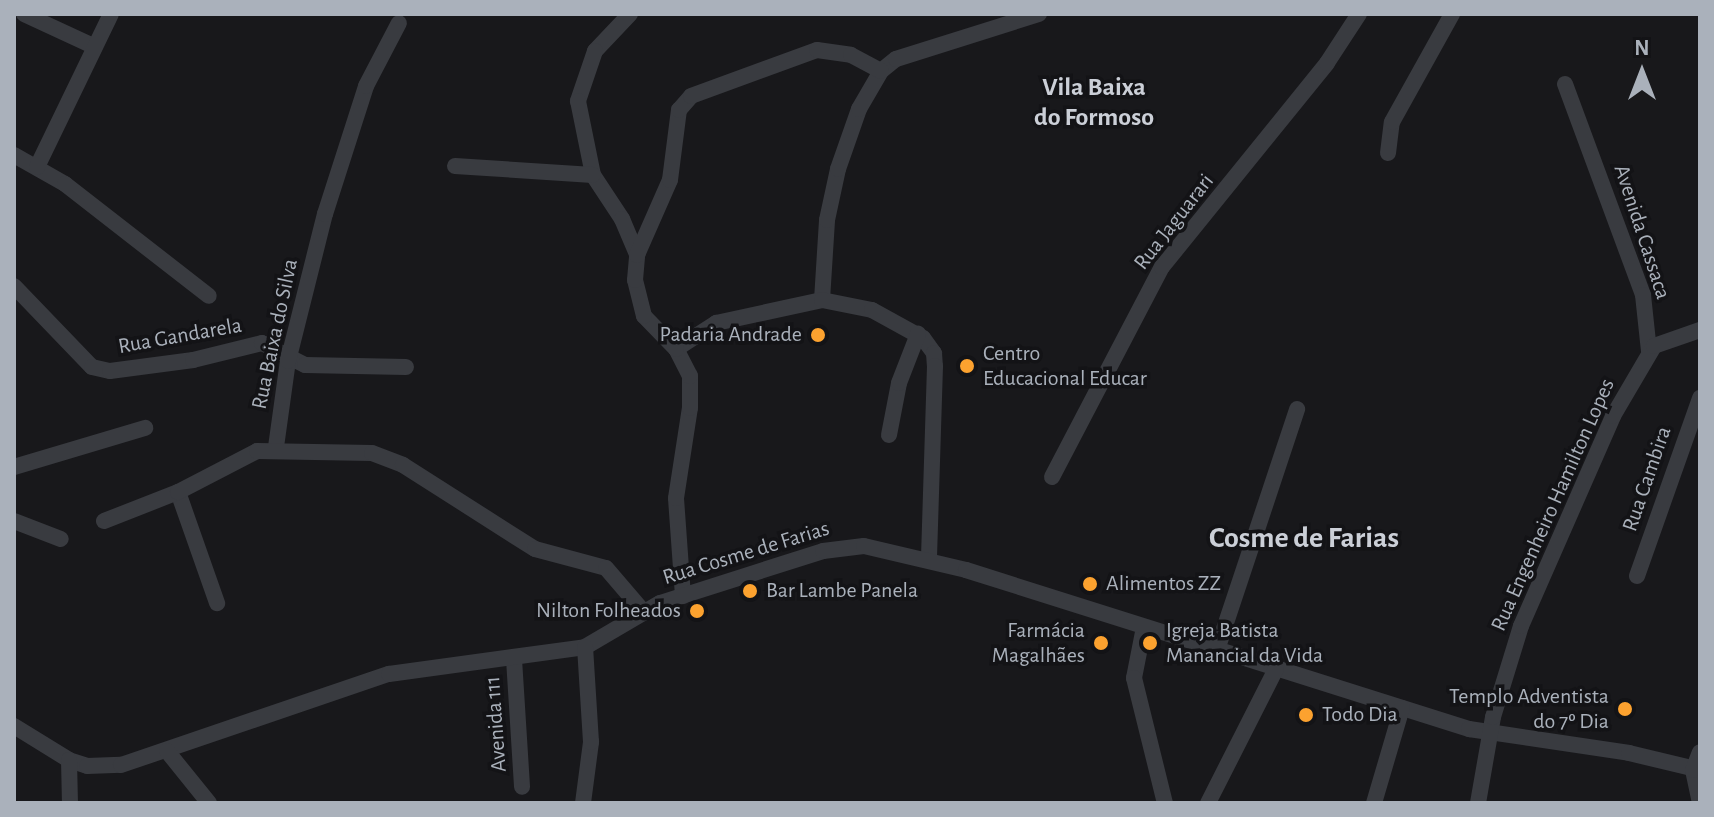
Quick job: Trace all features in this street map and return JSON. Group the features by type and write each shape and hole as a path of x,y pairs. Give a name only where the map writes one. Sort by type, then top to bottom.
{"street":[{"path":"24,14 95,47"},
{"path":"37,167 111,14"},
{"path":"630,14 601,43 585,71 578,101 593,175 622,219 637,255 639,304 676,349 691,390 676,498 683,596"},
{"path":"822,300 827,220 838,169 859,109 881,71 896,59 1039,14"},
{"name":"Rua Jaguarari","path":"1052,477 1162,267 1327,63 1359,14"},
{"path":"1388,153 1392,122 1452,14"},
{"name":"Rua Baixa do Silva","path":"276,447 288,361 353,124 366,86 399,23"},
{"path":"637,255 670,180 679,110 691,96 817,50 851,55 881,71"},
{"name":"Avenida Cassaca","path":"1565,84 1643,295 1649,351"},
{"path":"14,155 37,167 209,296"},
{"path":"455,166 593,175"},
{"name":"Rua Gandarela","path":"14,286 92,367 110,371 178,363 262,343 288,361"},
{"path":"676,349 716,323 822,300 872,310 918,334 934,353 929,560"},
{"path":"1649,351 1700,330"},
{"path":"889,435 899,383 918,334"},
{"name":"Rua Engenheiro Hamilton Lopes","path":"1478,803 1490,734 1521,626 1613,416 1649,351"},
{"path":"288,361 406,367"},
{"name":"Rua Cambira","path":"1637,576 1700,398"},
{"path":"1217,650 1297,409"},
{"path":"14,467 145,428"},
{"path":"104,521 178,492 257,451 276,447 388,457 535,549 606,568 642,610"},
{"path":"178,492 217,603"},
{"path":"14,521 61,539"},
{"name":"Rua Cosme de Farias","path":"14,726 69,760 103,767 167,751 389,674 585,647 642,610 844,546 929,560 1490,734 1629,753 1696,770"},
{"path":"1144,627 1134,678 1165,803"},
{"path":"583,803 591,742 585,647"},
{"name":"Avenida 111","path":"514,659 522,787"},
{"path":"1208,803 1276,669"},
{"path":"1374,803 1402,708"},
{"path":"167,751 209,803"},
{"path":"1700,752 1696,770 1700,803"},
{"path":"69,760 70,803"}],"place":[{"name":"Padaria Andrade","path":"818,335"},
{"name":"Centro Educacional Educar","path":"967,366"},
{"name":"Alimentos ZZ","path":"1090,584"},
{"name":"Bar Lambe Panela","path":"750,591"},
{"name":"Nilton Folheados","path":"697,611"},
{"name":"Farmácia Magalhães","path":"1101,643"},
{"name":"Igreja Batista Manancial da Vida","path":"1150,643"},
{"name":"Templo Adventista do 7º Dia","path":"1625,709"},
{"name":"Todo Dia","path":"1306,715"}],"district":[{"name":"Vila Baixa do Formoso","path":"1094,103"},
{"name":"Cosme de Farias","path":"1304,538"}]}
